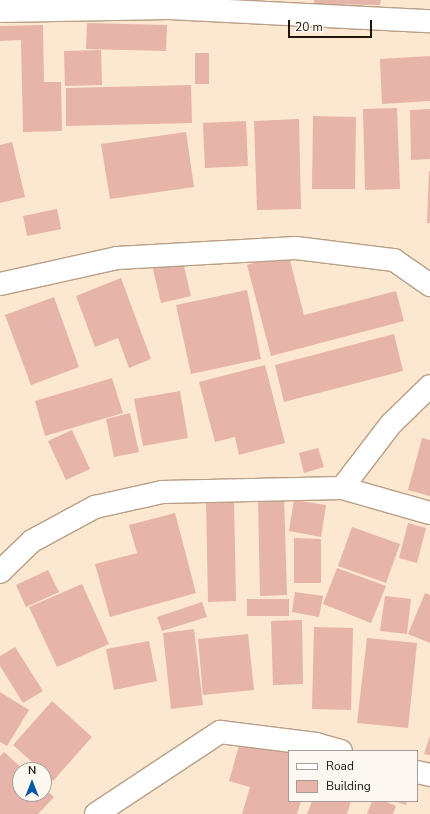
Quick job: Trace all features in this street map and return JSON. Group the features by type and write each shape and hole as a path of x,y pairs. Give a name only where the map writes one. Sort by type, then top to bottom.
{"street":[{"path":"0,11 169,4 430,21"},
{"path":"0,284 117,258 296,248 394,260 430,284"},
{"path":"342,488 391,424 430,386"},
{"path":"0,572 32,541 95,507 162,492 342,488 430,513"},
{"path":"96,814 220,732 316,744 337,750"},
{"path":"418,772 430,775"}],"building":[{"path":"314,0 381,0 380,5 314,4"},
{"path":"87,23 167,25 166,51 86,49"},
{"path":"43,25 44,82 61,82 62,131 23,132 21,40 0,41 0,26"},
{"path":"101,50 102,85 65,86 64,51"},
{"path":"195,53 209,53 209,84 195,84"},
{"path":"430,56 430,101 382,104 380,59"},
{"path":"191,85 192,123 66,126 66,88"},
{"path":"397,108 400,189 365,190 363,109"},
{"path":"430,109 430,159 411,160 410,110"},
{"path":"313,116 356,117 355,189 312,189"},
{"path":"299,119 301,209 257,210 254,121"},
{"path":"246,121 248,166 205,168 203,123"},
{"path":"186,132 194,187 110,199 101,144"},
{"path":"12,142 25,197 0,203 0,145"},
{"path":"429,171 430,223 427,223"},
{"path":"57,209 61,229 27,236 23,216"},
{"path":"288,253 304,315 396,291 404,321 271,356 247,265"},
{"path":"182,258 191,296 161,303 152,265"},
{"path":"121,278 151,359 129,368 118,338 95,347 76,296"},
{"path":"247,290 261,359 191,374 176,305"},
{"path":"54,297 79,367 31,385 5,315"},
{"path":"394,334 403,371 284,402 275,365"},
{"path":"265,365 285,443 239,455 235,437 215,442 199,382"},
{"path":"112,378 123,413 45,436 35,401"},
{"path":"180,391 188,438 143,446 134,399"},
{"path":"130,413 139,452 114,457 106,419"},
{"path":"72,430 90,469 66,480 48,441"},
{"path":"422,438 430,440 430,496 408,490"},
{"path":"318,448 324,467 304,473 299,453"},
{"path":"284,497 287,595 260,596 258,498"},
{"path":"206,500 234,500 236,601 208,602"},
{"path":"294,500 326,505 321,537 289,531"},
{"path":"175,513 196,593 110,617 95,564 137,553 129,525"},
{"path":"408,523 426,528 417,563 399,558"},
{"path":"352,527 400,544 386,583 338,566"},
{"path":"294,538 321,539 321,583 294,583"},
{"path":"337,568 386,586 371,623 323,604"},
{"path":"48,570 59,592 26,607 16,585"},
{"path":"82,584 109,644 57,667 29,607"},
{"path":"295,592 323,596 319,617 292,612"},
{"path":"425,593 430,595 430,643 408,634"},
{"path":"385,596 411,599 407,634 380,631"},
{"path":"247,599 289,599 289,616 247,616"},
{"path":"202,602 207,617 162,631 157,617"},
{"path":"302,620 303,684 273,685 271,621"},
{"path":"314,627 353,628 351,710 312,709"},
{"path":"194,629 203,705 171,709 163,633"},
{"path":"248,634 254,690 203,695 198,639"},
{"path":"367,638 417,643 408,728 357,723"},
{"path":"149,641 157,681 114,690 106,649"},
{"path":"15,647 43,691 23,703 0,666 0,656"},
{"path":"0,692 29,710 7,746 0,742"},
{"path":"52,701 92,737 53,781 52,762 32,762 13,745"},
{"path":"430,736 430,755 424,754"},
{"path":"241,739 288,752 288,802 301,802 297,814 242,814 250,787 229,781"},
{"path":"4,752 15,762 12,762 12,802 49,802 38,814 0,814 0,756"},
{"path":"312,802 351,802 347,814 307,814"},
{"path":"372,802 386,802 396,806 393,814 367,814"},
{"path":"397,802 407,802 406,805"}]}
